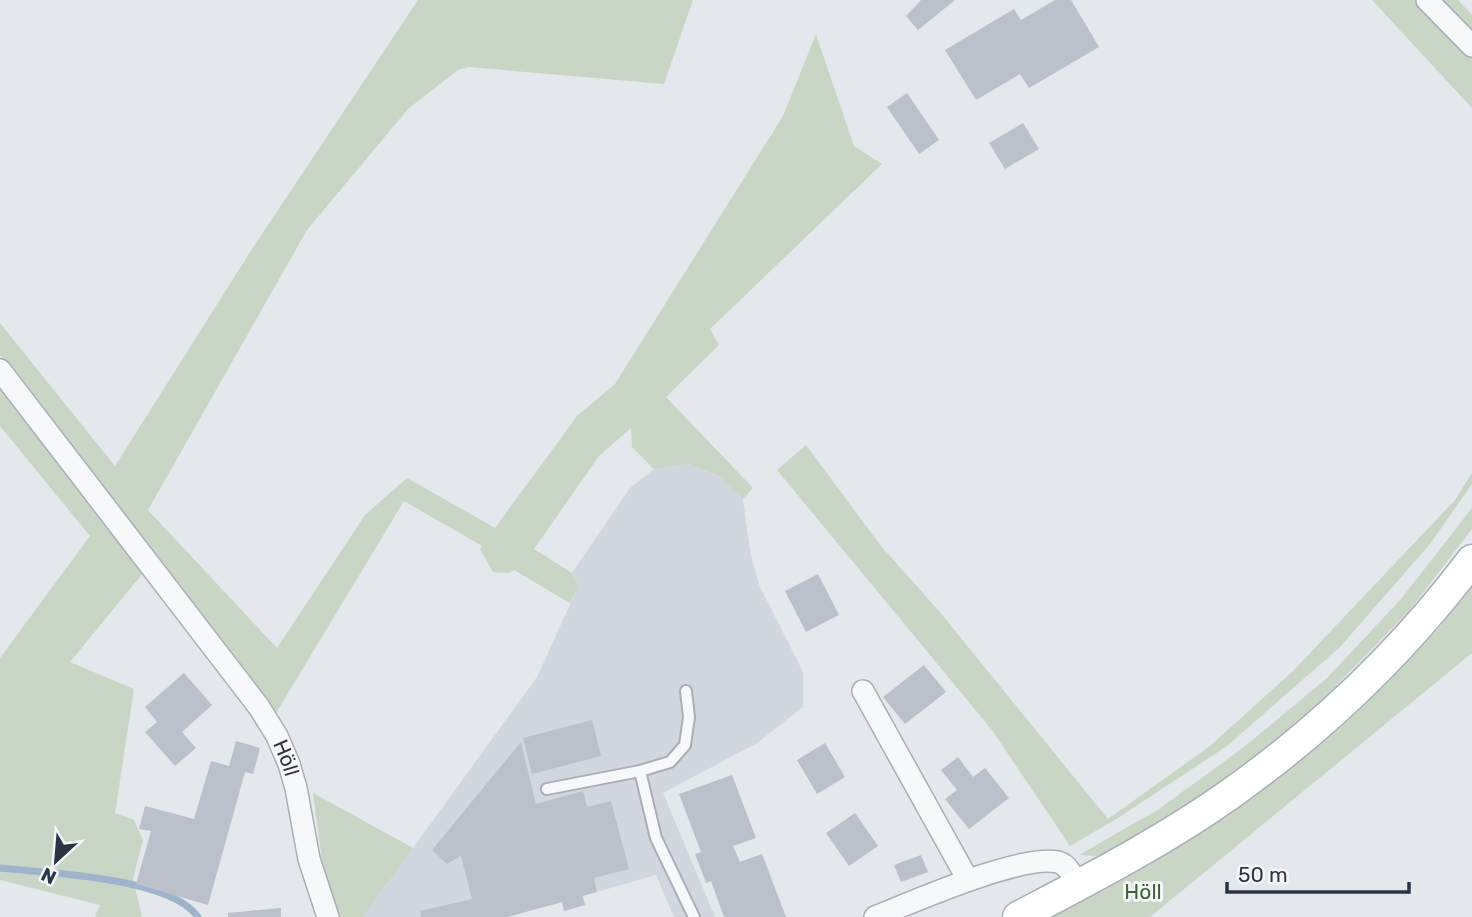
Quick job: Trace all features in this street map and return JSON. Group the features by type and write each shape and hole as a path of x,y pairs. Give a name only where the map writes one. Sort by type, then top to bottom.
{"main road":[{"path":"1018,917 1077,887 1177,829 1287,752 1402,645 1472,560"}],"street":[{"path":"1427,0 1472,46"},
{"name":"Höll","path":"0,370 238,677 277,736 289,764 309,859 328,917"},
{"path":"863,691 968,880"},
{"path":"875,917 968,880 1037,861 1059,862 1069,869 1077,887"}],"lane":[{"path":"547,789 640,771 670,762 685,745 690,717 686,691"},
{"path":"640,771 656,838 694,917"}],"shaded area":[{"path":"690,464 721,477 743,499 750,551 759,585 803,672 803,707 757,743 663,793 715,917 674,917 656,875 583,896 585,905 564,911 562,902 507,917 363,917 537,677 578,587 572,573 630,488 654,469"}],"green space":[{"path":"418,0 693,0 664,84 469,67 458,70 408,109 307,230 148,510 277,648 365,515 407,478 495,528 577,416 615,384 783,116 816,34 854,146 882,164 710,329 719,345 666,397 753,488 743,499 721,477 690,464 654,469 632,447 631,428 599,456 534,549 572,573 578,587 570,603 514,570 509,573 493,572 480,549 482,546 404,501 276,713 103,485 0,355 0,323 115,466 252,249"},
{"path":"1372,0 1458,0 1472,15 1472,108"},
{"path":"0,386 143,573 70,662 134,689 115,813 134,820 143,840 133,879 142,917 95,917 100,905 0,880 0,658 90,536 0,426"},
{"path":"806,445 881,546 939,611 1108,819 1210,746 1293,671 1455,500 1472,473 1472,484 1430,544 1340,647 1227,746 1118,818 1070,846 992,730 777,470"},
{"path":"1472,508 1472,529 1409,611 1321,701 1238,771 1141,834 1099,856 1079,855 1159,809 1244,747 1327,678 1401,599"},
{"path":"1472,583 1472,653 1150,917 1052,917 1226,817 1293,767 1375,693 1439,628"},
{"path":"313,793 413,848 363,917 337,917 324,875"}],"building":[{"path":"921,0 955,0 918,30 906,16"},
{"path":"1055,0 1071,0 1099,47 1029,88 1020,74 976,100 945,50 1014,9 1021,20"},
{"path":"907,93 939,140 919,154 887,107"},
{"path":"1023,123 1039,149 1005,169 989,143"},
{"path":"818,574 839,615 806,632 785,591"},
{"path":"924,665 946,692 905,724 883,697"},
{"path":"184,673 212,705 182,732 196,748 175,766 145,732 157,722 145,707"},
{"path":"592,720 601,756 532,774 523,738"},
{"path":"236,741 260,748 253,774 245,772 208,905 136,884 151,831 139,829 145,806 194,819 211,761 229,766"},
{"path":"521,742 536,804 583,791 587,807 611,801 629,869 594,878 597,892 582,896 585,905 564,911 562,902 507,917 421,917 420,911 472,899 461,856 447,864 432,850"},
{"path":"825,743 845,777 817,794 797,760"},
{"path":"958,757 973,777 985,768 1009,798 969,829 945,799 957,790 941,770"},
{"path":"732,775 756,838 733,846 740,862 762,854 786,917 724,917 711,881 706,883 695,854 701,852 679,794"},
{"path":"855,813 878,846 849,866 826,833"},
{"path":"921,855 928,872 901,882 894,865"},
{"path":"281,908 281,917 228,917 228,913"}],"waterway":[{"path":"0,868 76,875 135,885 162,893 183,904 198,917"}]}
